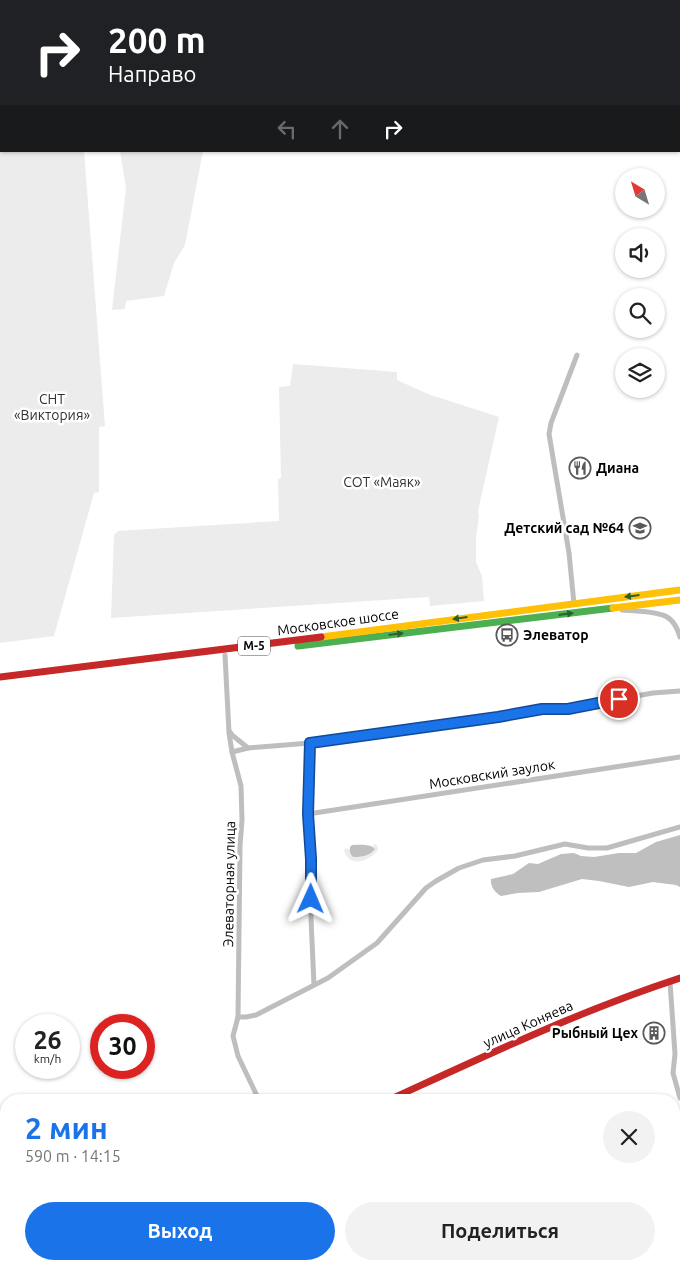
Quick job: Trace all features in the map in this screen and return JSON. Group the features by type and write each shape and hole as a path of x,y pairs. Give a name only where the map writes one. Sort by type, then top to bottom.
{"main road":[{"name":"Московское шоссе","path":"0,678 680,590"},
{"name":"Московское шоссе","path":"0,682 680,600"},
{"name":"улица Коняева","path":"402,1094 600,1006 680,978"}],"street":[{"path":"574,604 569,553 549,434 550,423 577,355"},
{"path":"604,609 666,616 672,621 680,637"},
{"name":"Элеваторная улица","path":"225,655 229,730 232,752 241,786 242,820 238,1017 233,1036 238,1056 256,1094"},
{"path":"232,752 248,748 310,743 498,717 542,709 568,709 653,693 680,691"},
{"path":"229,730 232,735 248,748"},
{"path":"310,743 308,814 311,859 310,919 314,985"},
{"name":"Московский заулок","path":"308,814 680,757"},
{"path":"238,1017 256,1015 328,978 377,943 426,888 459,868 483,860 515,856 565,844 588,848 607,848 680,827"},
{"path":"670,982 675,1054 673,1073 679,1094"}],"green space":[{"name":"СНТ «Виктория»","path":"0,152 84,152 105,426 99,427 99,492 94,493 54,636 0,643"},
{"path":"120,152 203,152 185,245 174,263 164,296 126,301 125,309 112,310 126,188"},
{"name":"СОТ «Маяк»","path":"293,364 397,372 397,380 428,394 499,417 478,511 476,562 482,576 484,601 430,606 429,597 111,618 114,535 118,531 279,521 278,479 281,478 279,387 290,386"},
{"path":"374,844 377,845 378,850 370,857 360,861 350,860 344,850 346,848 350,851 375,849"}],"shaded area":[{"path":"680,835 680,887 653,882 629,887 582,879 539,892 501,896 491,884 491,879 513,874 529,863 538,864 561,854 574,853 581,856 594,857 619,853 636,853 656,842"},
{"path":"352,845 368,845 375,849 368,855 353,857 350,854 350,847"}],"traffic: fast":[{"path":"298,646 613,608"}],"traffic: slow":[{"path":"321,637 680,590"},
{"path":"613,608 680,600"}],"traffic: jam":[{"path":"0,677 321,637"},
{"path":"402,1094 569,1020 680,978"}],"place":[{"name":"Диана","path":"580,468"},
{"name":"Детский сад №64","path":"640,528"},
{"name":"Элеватор","path":"507,635"},
{"name":"Рыбный Цех","path":"654,1033"}],"route":[{"path":"311,899 308,814 310,743 498,717 542,709 568,709 619,699"}]}
